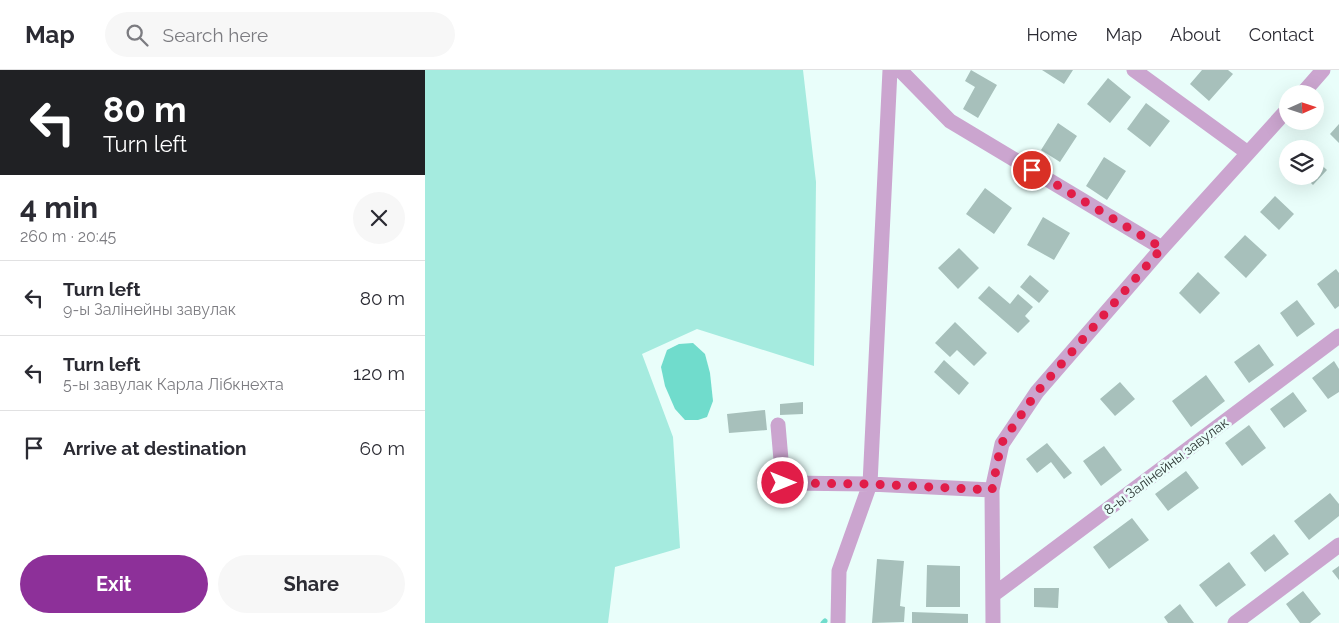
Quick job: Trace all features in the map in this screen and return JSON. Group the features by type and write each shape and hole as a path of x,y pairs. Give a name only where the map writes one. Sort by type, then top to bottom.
{"street":[{"path":"838,623 839,570 870,484 890,70"},
{"path":"900,70 950,120 1162,248"},
{"path":"1134,70 1248,153"},
{"path":"1310,85 1323,70"},
{"path":"993,623 992,490 1001,444 1037,392 1162,248 1279,119"},
{"name":"8-ы Залінейны завулак","path":"993,595 1339,336"},
{"path":"778,425 783,483 870,484 992,490"},
{"path":"1235,623 1339,545"}],"shaded area":[{"path":"425,70 803,70 816,182 814,366 697,329 642,354 673,437 680,548 615,567 608,623 425,623"},
{"path":"693,343 705,354 710,373 713,401 707,417 698,420 685,420 675,409 665,386 661,367 667,350 679,344"}],"building":[{"path":"971,70 997,85 978,118 963,109 975,87 965,81"},
{"path":"1042,70 1073,70 1064,84"},
{"path":"1202,70 1228,70 1233,74 1209,101 1190,84"},
{"path":"1108,78 1131,97 1110,123 1087,104"},
{"path":"1146,103 1170,121 1150,147 1127,129"},
{"path":"1058,123 1077,136 1060,162 1041,150"},
{"path":"1339,124 1339,143 1330,134"},
{"path":"1104,157 1126,171 1107,200 1086,186"},
{"path":"985,188 1012,208 994,234 966,214"},
{"path":"1275,196 1294,214 1279,230 1260,212"},
{"path":"1043,217 1070,233 1054,260 1027,245"},
{"path":"1245,235 1267,255 1246,278 1224,257"},
{"path":"959,248 979,268 958,289 938,268"},
{"path":"1336,269 1339,273 1339,306 1335,309 1317,284"},
{"path":"1198,272 1220,293 1200,314 1179,293"},
{"path":"1030,275 1049,291 1039,303 1020,287"},
{"path":"989,286 1010,304 1018,294 1033,307 1025,316 1030,321 1018,333 978,298"},
{"path":"1297,300 1315,324 1297,337 1280,313"},
{"path":"955,322 987,353 974,366 957,350 950,357 935,343"},
{"path":"1259,344 1274,365 1249,383 1234,362"},
{"path":"944,360 969,383 959,395 934,372"},
{"path":"1334,361 1339,369 1339,392 1328,399 1312,378"},
{"path":"1206,375 1225,401 1191,427 1172,401"},
{"path":"1120,382 1135,399 1115,416 1100,399"},
{"path":"1293,392 1307,411 1284,428 1270,409"},
{"path":"803,402 803,414 780,415 780,404"},
{"path":"765,410 767,430 729,433 727,414"},
{"path":"1249,425 1266,448 1242,466 1225,443"},
{"path":"1047,443 1072,473 1064,479 1051,462 1037,473 1026,459"},
{"path":"1104,446 1122,470 1101,486 1083,461"},
{"path":"1186,471 1199,488 1168,511 1155,494"},
{"path":"1330,493 1339,504 1339,516 1309,540 1294,521"},
{"path":"1132,518 1149,540 1109,569 1093,547"},
{"path":"1274,534 1289,554 1265,572 1250,553"},
{"path":"877,559 904,561 900,606 905,607 904,622 872,623"},
{"path":"1229,562 1246,585 1216,607 1199,585"},
{"path":"927,565 960,566 960,607 926,607"},
{"path":"1339,566 1339,580 1332,571"},
{"path":"1034,588 1059,588 1058,608 1034,607"},
{"path":"1303,591 1321,614 1310,623 1300,623 1286,604"},
{"path":"1180,604 1194,623 1168,623 1164,617"},
{"path":"912,612 968,614 968,623 912,623"}],"route":[{"path":"783,483 870,484 992,490 1001,444 1037,392 1162,248 1032,170"}]}
